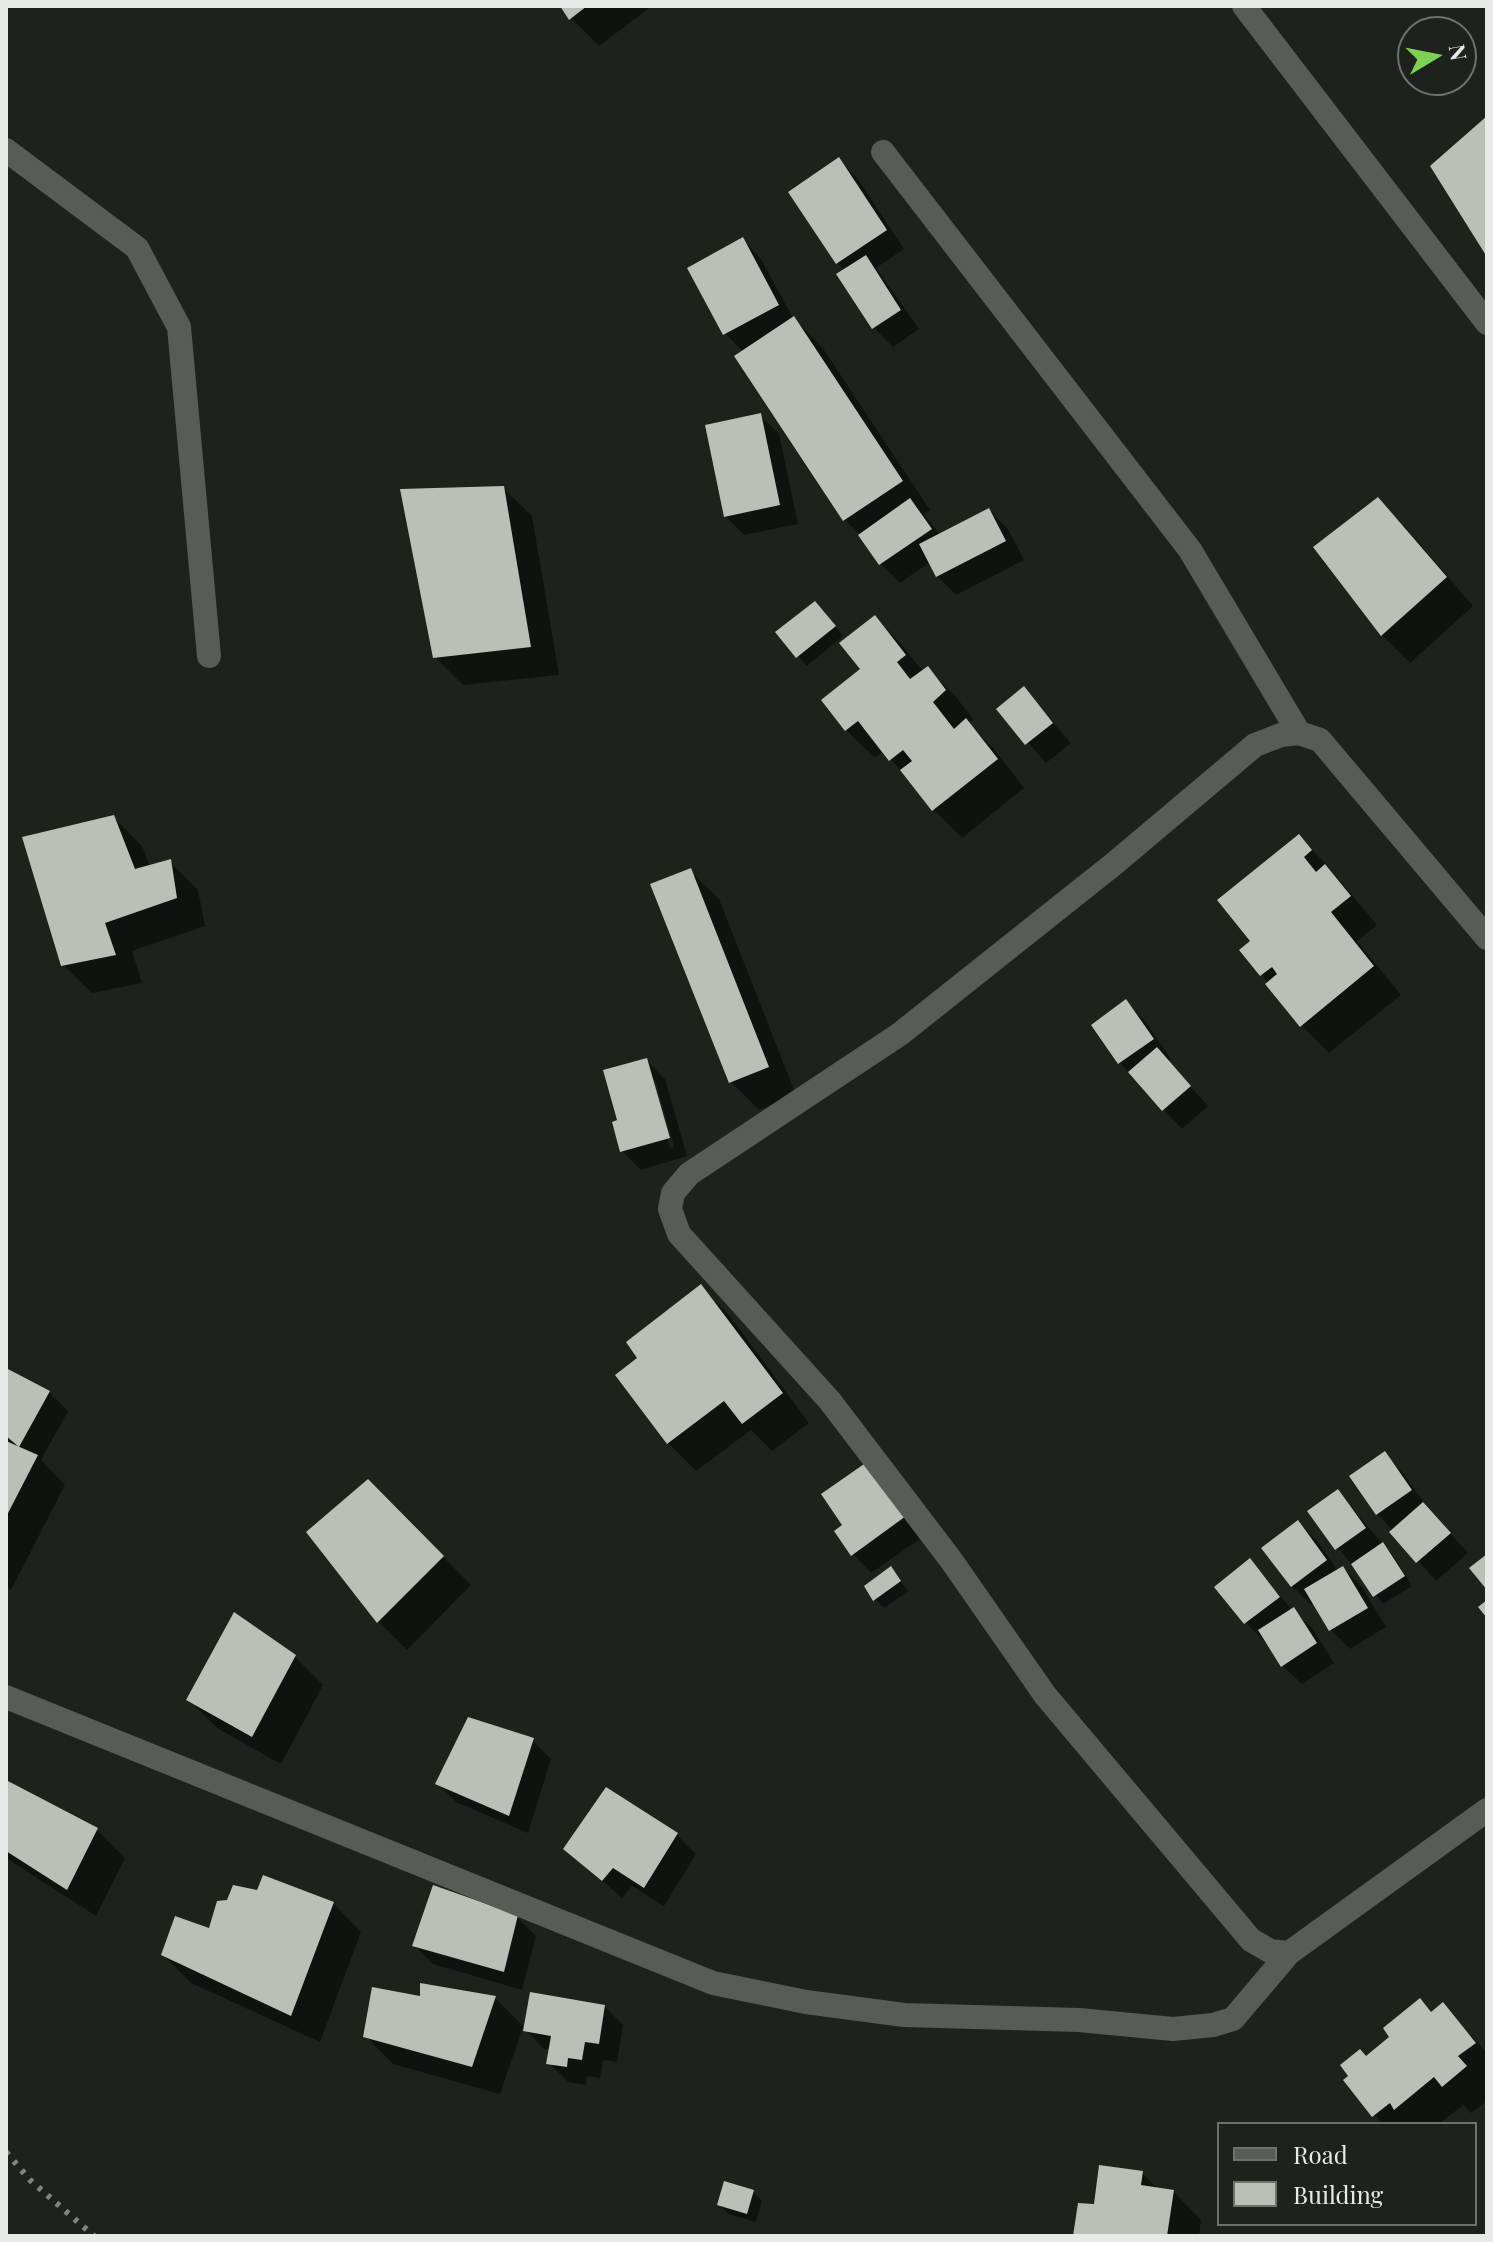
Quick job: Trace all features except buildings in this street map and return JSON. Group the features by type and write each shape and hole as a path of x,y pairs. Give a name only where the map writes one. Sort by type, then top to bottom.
{"street":[{"path":"1244,6 1487,323"},
{"path":"6,150 137,248 179,327 209,656"},
{"path":"883,152 1190,550 1299,733"},
{"path":"1289,1953 1270,1951 1251,1940 1045,1695 951,1560 830,1401 679,1234 670,1209 673,1193 689,1174 900,1034 1103,872 1255,745 1281,735 1299,733 1320,740 1487,938"},
{"path":"6,1697 713,1983 806,2002 904,2015 1079,2020 1173,2029 1233,2019 1289,1953 1487,1810"}],"railway":[{"path":"6,2152 30,2180 94,2236"}]}
